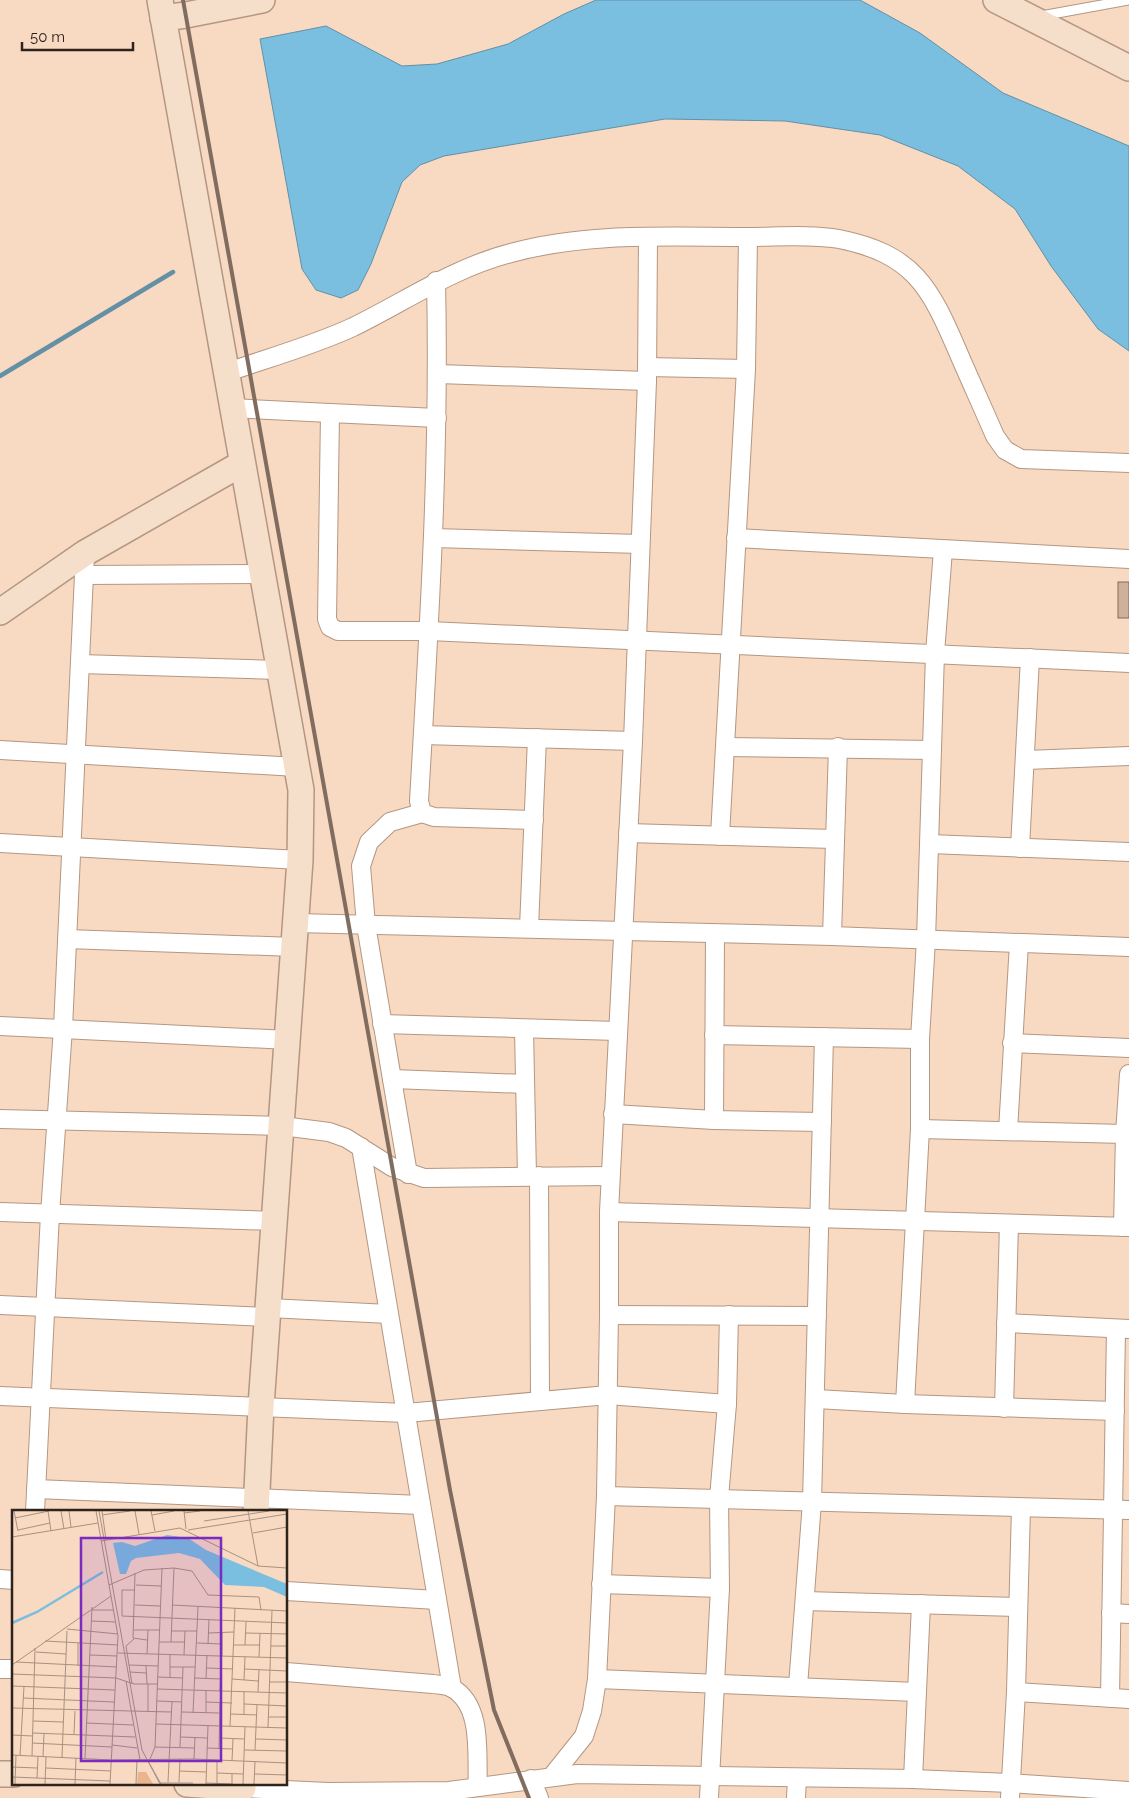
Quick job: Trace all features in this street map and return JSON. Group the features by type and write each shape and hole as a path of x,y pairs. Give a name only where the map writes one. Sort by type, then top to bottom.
{"main road":[{"path":"256,1505 261,1406 302,822 297,767 241,464 161,9 186,15 202,5 262,0"},
{"path":"1015,7 1129,68"},
{"path":"0,612 85,564 241,464"},
{"path":"205,1786 242,1790"}],"street":[{"path":"552,1776 584,1736 592,1711 597,1679 606,1496 610,1314 608,1212 632,741 647,374 648,237"},
{"path":"225,373 308,345 352,327 436,281 469,267 544,245 590,238 748,237 837,239 867,246 896,259 922,282 940,310 995,436 1005,450 1021,459 1129,463"},
{"path":"720,836 729,645 746,368 748,237"},
{"path":"422,812 419,801 434,538 438,374 436,281"},
{"path":"438,374 647,374 746,368"},
{"path":"231,408 437,418"},
{"path":"330,414 327,619 330,627 338,630 429,631 636,642 935,653 1129,663"},
{"path":"434,538 640,544"},
{"path":"736,538 1129,559"},
{"path":"905,1404 920,1129 920,1039 930,844 935,653 944,550"},
{"path":"36,1510 50,1214 63,1028 74,754 85,564 262,574"},
{"path":"1020,848 1030,658"},
{"path":"80,664 279,670"},
{"path":"423,735 632,741"},
{"path":"529,928 537,738"},
{"path":"725,747 838,747 932,750"},
{"path":"832,936 838,747"},
{"path":"0,750 297,767"},
{"path":"1026,760 1129,756"},
{"path":"408,1174 366,924 361,866 369,842 390,822 422,812 434,818 534,820"},
{"path":"628,833 834,839"},
{"path":"0,843 71,845 300,860"},
{"path":"930,844 1129,852"},
{"path":"67,938 295,935 366,924 832,936 1129,947"},
{"path":"714,1120 715,934"},
{"path":"1008,1131 1019,944"},
{"path":"382,1024 617,1031"},
{"path":"0,1026 288,1040"},
{"path":"524,1029 533,1176 540,1400"},
{"path":"714,1034 920,1039"},
{"path":"798,1686 812,1502 824,1037"},
{"path":"1012,1043 1129,1048"},
{"path":"608,1212 1126,1227 1125,1134 1129,1074"},
{"path":"392,1079 526,1084"},
{"path":"613,1114 714,1120 822,1122"},
{"path":"0,1119 282,1126 329,1132 361,1146 392,1167 424,1178 610,1176"},
{"path":"920,1129 1125,1134"},
{"path":"361,1146 452,1688"},
{"path":"0,1212 275,1222"},
{"path":"1004,1408 1009,1224"},
{"path":"0,1305 389,1314"},
{"path":"610,1314 817,1316"},
{"path":"709,1798 720,1588 719,1498 728,1404 729,1314"},
{"path":"1006,1323 1123,1329 1115,1411 1122,1510 1111,1613 1110,1698"},
{"path":"0,1396 406,1412 608,1395 728,1404"},
{"path":"816,1399 1115,1411"},
{"path":"36,1489 256,1505 421,1505"},
{"path":"606,1496 1122,1510"},
{"path":"1010,1790 1016,1692 1021,1508"},
{"path":"601,1584 720,1588"},
{"path":"288,1591 437,1600"},
{"path":"805,1601 1018,1607"},
{"path":"913,1779 921,1604"},
{"path":"1111,1613 1129,1614"},
{"path":"288,1672 433,1684 452,1688 467,1702 475,1721 478,1787"},
{"path":"597,1679 917,1692"},
{"path":"1016,1692 1129,1699"},
{"path":"242,1790 449,1794 478,1787 577,1774 913,1779 1010,1790 1098,1794 1129,1791"},
{"path":"796,1798 797,1778"},
{"path":"531,1779 539,1798"}],"lane":[{"path":"1015,7 1129,0"}],"water":[{"path":"596,0 860,0 920,33 1003,93 1129,146 1129,351 1098,329 1051,266 1015,209 958,166 880,135 785,121 665,119 444,156 420,165 402,182 371,264 358,290 341,298 316,290 302,269 260,39 326,26 402,66 437,64 508,44 564,14"}],"building":[{"path":"1118,582 1129,582 1129,618 1118,618"}],"waterway":[{"path":"0,376 173,272"}],"railway":[{"path":"183,0 450,1490 494,1710 529,1798"}]}
